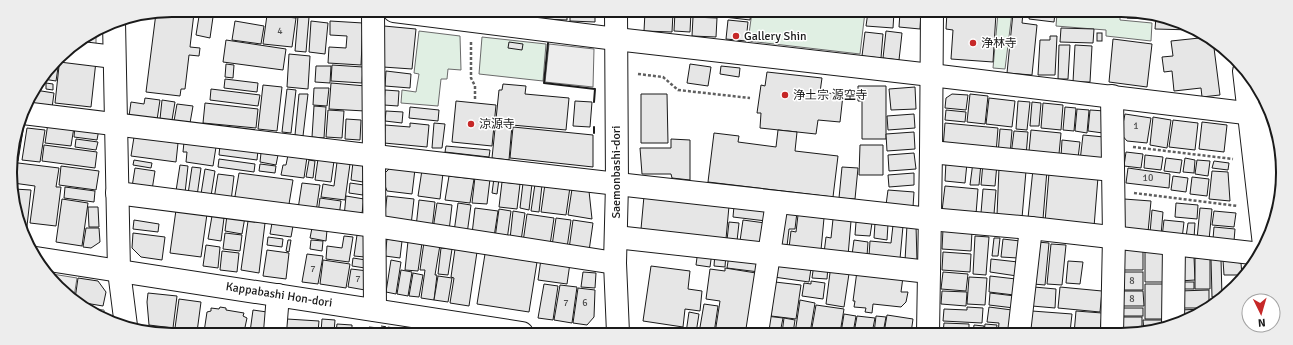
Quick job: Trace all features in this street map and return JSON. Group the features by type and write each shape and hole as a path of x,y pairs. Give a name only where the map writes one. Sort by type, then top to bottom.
{"street":[{"path":"373,17 375,310"},
{"path":"445,17 616,39 1112,96 1263,116"},
{"name":"Saemonbashi-dori","path":"616,17 617,184 615,263 618,328"},
{"path":"928,328 932,17"},
{"path":"114,29 119,271 125,321"},
{"path":"74,52 114,57"},
{"path":"1251,88 1263,116 1276,184"},
{"path":"1112,96 1114,237 1112,328"},
{"path":"29,114 617,184 1253,253"},
{"path":"1263,116 1264,232"},
{"path":"931,152 1113,180"},
{"path":"117,193 375,226 615,263"},
{"path":"758,328 776,202"},
{"path":"1020,328 1031,228"},
{"path":"616,237 929,272"},
{"path":"1173,319 1174,245"},
{"name":"Kappabashi Hon-dori","path":"43,259 375,310 445,326 467,328"},
{"path":"275,328 278,295"}],"path":[{"path":"471,20 471,78 475,86 475,100"},
{"path":"634,74 663,77 678,90 750,98"},
{"path":"1113,145 1236,159"},
{"path":"1113,180 1241,206"}],"green space":[{"path":"751,17 864,17 860,54 748,41"},
{"path":"998,17 1012,17 1005,69 993,68"},
{"path":"1057,17 1120,17 1120,20 1152,23 1151,41 1106,36 1106,30 1056,26"},
{"path":"419,31 460,36 461,70 448,69 447,79 441,79 438,106 401,103 402,90 416,92 419,74 414,73"},
{"path":"482,37 546,44 543,81 479,74"}],"shaded area":[{"path":"96,37 96,47 83,45"},
{"path":"549,44 594,49 593,87 545,82"},
{"path":"56,275 77,278 75,293"}],"building":[{"path":"194,17 190,47 200,48 199,56 189,55 185,89 181,89 180,96 146,92 155,18"},
{"path":"199,17 213,17 210,38 196,35"},
{"path":"267,17 296,18 292,47 263,44"},
{"path":"298,17 309,17 306,52 295,51"},
{"path":"543,17 567,17 567,20 543,19"},
{"path":"570,17 595,17 595,22 570,21"},
{"path":"645,17 673,17 672,32 644,31"},
{"path":"675,17 691,17 690,32 674,31"},
{"path":"693,17 717,18 716,37 692,36"},
{"path":"724,17 750,17 750,20"},
{"path":"867,17 894,17 893,28 866,26"},
{"path":"900,17 921,17 920,29 899,27"},
{"path":"947,17 996,17 993,62 951,59 953,30 946,29"},
{"path":"1013,17 1023,17 1022,23 1037,25 1032,75 1007,73"},
{"path":"1029,17 1055,17 1054,22 1029,19"},
{"path":"1131,17 1145,19 1127,18"},
{"path":"728,20 748,22 746,41 726,39"},
{"path":"235,21 264,26 261,44 232,40"},
{"path":"311,21 328,23 325,54 309,52"},
{"path":"330,21 363,23 361,65 328,63 329,47 346,48 347,36 330,35"},
{"path":"1156,21 1182,30 1155,29"},
{"path":"384,26 416,29 412,69 383,67"},
{"path":"1061,28 1094,29 1093,43 1060,42"},
{"path":"886,31 902,33 899,60 883,58"},
{"path":"865,32 883,34 881,58 862,56"},
{"path":"1097,33 1102,33 1102,41 1097,41"},
{"path":"1050,36 1057,36 1055,75 1038,75 1040,40 1050,40"},
{"path":"1198,38 1214,48 1220,95 1202,97 1201,88 1174,91 1172,71 1164,72 1162,57 1173,56 1171,41"},
{"path":"1113,39 1152,44 1147,87 1109,82"},
{"path":"226,40 286,49 283,70 223,62"},
{"path":"509,42 523,44 522,50 508,48"},
{"path":"1059,45 1070,45 1068,79 1058,79"},
{"path":"1075,45 1092,46 1090,82 1073,82"},
{"path":"289,54 310,56 308,89 287,87"},
{"path":"68,58 96,61 91,107 55,103 59,67"},
{"path":"226,64 234,65 233,78 225,77"},
{"path":"690,64 711,67 708,86 687,83"},
{"path":"332,65 363,67 362,83 331,81"},
{"path":"316,66 331,66 330,83 315,82"},
{"path":"721,66 740,68 739,77 720,74"},
{"path":"58,68 56,81 48,80"},
{"path":"386,71 411,74 410,88 385,86"},
{"path":"767,72 822,78 820,92 843,95 840,122 818,120 816,134 760,128 761,113 757,113 761,85 765,86"},
{"path":"225,79 258,83 257,92 224,88"},
{"path":"46,83 53,84 53,90 46,89"},
{"path":"331,83 366,86 365,111 329,109"},
{"path":"503,84 526,86 525,94 569,98 566,130 512,125 509,160 492,158 499,90 502,90"},
{"path":"263,85 282,87 277,131 258,129"},
{"path":"858,86 886,86 886,139 862,139 862,101 858,101"},
{"path":"915,87 916,109 891,110 889,89"},
{"path":"314,88 329,88 327,106 313,105"},
{"path":"211,89 260,95 258,106 210,100"},
{"path":"287,89 296,90 291,133 282,132"},
{"path":"385,90 399,91 398,106 384,105"},
{"path":"40,91 54,93 52,108 33,105"},
{"path":"299,94 308,94 303,136 295,135"},
{"path":"641,94 667,94 668,143 641,143"},
{"path":"952,94 968,95 966,110 945,108 946,98"},
{"path":"970,94 988,96 985,124 967,122"},
{"path":"145,98 160,100 157,120 129,116 131,102 144,104"},
{"path":"989,98 1015,101 1012,127 986,124"},
{"path":"162,100 175,102 172,120 160,119"},
{"path":"456,101 496,105 492,146 452,142"},
{"path":"575,101 592,102 590,127 573,126"},
{"path":"1018,101 1030,102 1027,130 1016,129"},
{"path":"1032,102 1041,103 1039,126 1030,126"},
{"path":"205,103 258,109 256,128 203,123"},
{"path":"1043,103 1063,105 1061,130 1041,128"},
{"path":"177,104 193,106 190,123 174,121"},
{"path":"314,106 326,107 324,138 312,137"},
{"path":"410,107 439,110 438,121 409,118"},
{"path":"1065,107 1076,108 1074,131 1063,130"},
{"path":"1077,109 1089,110 1087,133 1075,131"},
{"path":"328,110 344,111 342,138 326,137"},
{"path":"946,110 966,112 965,122 945,120"},
{"path":"1090,110 1105,111 1103,133 1088,131"},
{"path":"386,111 403,112 402,123 385,121"},
{"path":"914,114 915,128 888,130 887,116"},
{"path":"1125,114 1151,118 1147,143 1127,141 1121,134"},
{"path":"1153,117 1171,120 1167,148 1150,145"},
{"path":"346,119 361,120 360,140 345,139"},
{"path":"1173,120 1198,123 1195,150 1169,147"},
{"path":"1202,122 1227,125 1224,152 1199,149"},
{"path":"48,123 74,127 71,146 45,143"},
{"path":"410,123 429,125 427,147 384,143 385,125 410,127"},
{"path":"434,123 445,124 442,148 432,148"},
{"path":"945,123 998,128 996,153 943,148"},
{"path":"75,126 99,129 97,140 74,137"},
{"path":"513,127 593,135 593,167 510,158"},
{"path":"23,128 18,161 18,152"},
{"path":"27,128 45,130 40,162 22,160"},
{"path":"1000,129 1012,130 1010,155 998,154"},
{"path":"778,130 797,132 795,151 838,156 833,197 708,182 714,133 739,136 738,142 776,147"},
{"path":"1031,130 1061,133 1059,154 1029,151"},
{"path":"1014,131 1028,132 1026,156 1011,155"},
{"path":"914,132 915,149 887,151 886,134"},
{"path":"1083,135 1104,137 1102,163 1080,161"},
{"path":"134,137 178,143 176,162 131,156"},
{"path":"76,139 98,142 96,150 75,147"},
{"path":"671,139 690,140 690,180 672,178 671,174 642,174 640,148 671,148"},
{"path":"1062,140 1080,142 1078,158 1061,157"},
{"path":"184,142 216,147 213,166 186,162 187,152 183,152"},
{"path":"44,145 97,152 95,168 42,161"},
{"path":"220,145 258,150 257,160 219,155"},
{"path":"860,145 883,145 883,175 859,175"},
{"path":"446,146 490,150 489,157 445,152"},
{"path":"1126,152 1143,154 1141,168 1124,166"},
{"path":"261,153 278,155 276,165 260,162"},
{"path":"914,153 916,169 889,171 888,155"},
{"path":"288,155 307,157 304,178 281,175 283,165 286,165"},
{"path":"1145,155 1163,157 1161,170 1144,168"},
{"path":"1166,158 1182,160 1180,173 1164,171"},
{"path":"1185,158 1195,160 1194,173 1183,172"},
{"path":"219,159 255,164 254,172 218,167"},
{"path":"318,159 334,161 331,182 315,180"},
{"path":"134,160 152,163 151,168 133,165"},
{"path":"309,160 315,161 313,178 306,177"},
{"path":"1197,160 1210,161 1208,176 1195,174"},
{"path":"946,161 967,163 965,183 945,181"},
{"path":"1214,161 1229,163 1228,170 1212,168"},
{"path":"337,162 350,164 345,200 321,197 323,184 334,186"},
{"path":"353,162 365,163 363,182 351,180"},
{"path":"973,162 981,163 979,185 970,185"},
{"path":"17,163 59,168 56,187 61,187 56,226 30,223 35,186 17,184"},
{"path":"983,163 997,164 995,186 981,185"},
{"path":"260,164 276,166 275,173 259,171"},
{"path":"180,165 188,166 185,193 176,191"},
{"path":"61,166 99,171 96,190 59,185"},
{"path":"192,167 201,168 197,196 188,194"},
{"path":"391,167 415,169 412,194 387,191 384,183 385,173"},
{"path":"842,167 858,168 855,199 839,198"},
{"path":"135,168 155,171 152,190 132,187"},
{"path":"999,168 1026,171 1022,218 997,215"},
{"path":"1128,168 1170,174 1169,188 1126,183"},
{"path":"205,169 215,171 211,196 201,194"},
{"path":"1033,169 1047,170 1043,219 1028,218"},
{"path":"422,170 443,173 440,199 418,196"},
{"path":"1212,171 1228,172 1230,201 1209,199"},
{"path":"239,173 293,180 288,210 234,202"},
{"path":"914,173 914,185 889,187 888,175"},
{"path":"1049,173 1098,177 1094,227 1045,222"},
{"path":"218,174 234,176 231,201 214,199"},
{"path":"449,176 474,179 470,203 445,200"},
{"path":"1173,176 1188,178 1186,192 1171,190"},
{"path":"475,177 490,179 487,204 472,203"},
{"path":"1192,177 1209,179 1207,196 1190,194"},
{"path":"494,178 499,179 497,194 492,193"},
{"path":"502,182 520,184 517,209 499,207"},
{"path":"302,183 320,185 316,212 298,209"},
{"path":"350,183 364,185 363,195 349,193"},
{"path":"523,183 532,184 529,210 520,208"},
{"path":"535,184 542,185 539,212 531,211"},
{"path":"545,184 570,187 566,215 541,212"},
{"path":"945,186 978,189 976,214 942,211"},
{"path":"65,187 95,191 94,202 64,198"},
{"path":"18,189 31,190 27,227 22,213"},
{"path":"572,189 589,191 592,219 568,215"},
{"path":"983,189 996,190 994,214 981,213"},
{"path":"888,190 914,192 913,207 886,205"},
{"path":"346,196 364,199 361,220 344,217"},
{"path":"387,196 414,199 411,225 384,222"},
{"path":"644,196 729,206 726,239 641,229"},
{"path":"320,198 341,201 339,216 318,213"},
{"path":"62,199 88,203 82,246 56,242"},
{"path":"1124,199 1151,201 1148,232 1121,230"},
{"path":"419,200 435,202 432,229 416,227"},
{"path":"437,203 452,205 449,231 433,229"},
{"path":"458,203 471,205 467,234 454,232"},
{"path":"1176,203 1198,205 1197,219 1175,217"},
{"path":"734,206 767,209 766,221 733,217"},
{"path":"88,207 98,207 99,227 89,227"},
{"path":"475,208 498,211 494,237 472,234"},
{"path":"1200,208 1212,209 1209,240 1197,239"},
{"path":"499,209 511,211 507,240 495,238"},
{"path":"176,210 207,214 201,257 170,253"},
{"path":"781,210 797,212 795,229 789,229 787,246 778,246"},
{"path":"1152,210 1163,212 1161,235 1150,233"},
{"path":"513,211 525,213 521,241 510,239"},
{"path":"1214,211 1236,213 1234,227 1212,225"},
{"path":"527,214 554,218 550,245 523,242"},
{"path":"227,215 245,217 242,234 225,231"},
{"path":"798,215 824,218 821,250 789,248 791,231 796,232"},
{"path":"212,216 224,218 221,241 208,239"},
{"path":"556,218 571,220 567,248 552,246"},
{"path":"833,219 851,221 848,256 824,253 826,237 831,238"},
{"path":"134,220 159,224 158,232 133,229"},
{"path":"573,220 593,223 589,251 569,249"},
{"path":"743,220 765,223 763,244 740,241"},
{"path":"1164,220 1184,222 1182,239 1162,237"},
{"path":"248,221 265,223 259,273 241,270"},
{"path":"729,222 739,223 737,241 727,240"},
{"path":"856,222 872,223 870,236 855,235"},
{"path":"272,223 293,226 291,237 270,234"},
{"path":"875,223 888,224 887,240 874,238"},
{"path":"1188,223 1195,223 1194,238 1186,237"},
{"path":"893,225 903,226 900,259 869,256 870,241 891,243"},
{"path":"907,225 916,225 917,262 905,261"},
{"path":"1214,227 1235,229 1234,241 1213,239"},
{"path":"86,228 99,228 100,242 91,248 83,247"},
{"path":"312,228 327,230 326,241 310,238"},
{"path":"943,229 972,231 971,251 942,249"},
{"path":"133,233 165,237 162,260 141,257 132,248"},
{"path":"225,233 242,235 240,251 223,249"},
{"path":"357,235 366,236 365,257 354,256"},
{"path":"344,236 353,237 349,262 326,259 327,246 342,248"},
{"path":"975,236 989,237 986,275 973,274"},
{"path":"268,237 283,239 282,247 267,245"},
{"path":"994,238 1000,238 998,256 992,256"},
{"path":"387,239 402,241 400,258 385,256"},
{"path":"1003,239 1020,241 1018,258 1001,257"},
{"path":"288,240 291,240 289,252 286,251"},
{"path":"311,240 323,241 322,251 310,249"},
{"path":"854,240 868,242 867,256 852,255"},
{"path":"408,241 422,243 418,271 405,270"},
{"path":"424,242 440,245 435,275 437,275 434,300 421,298 425,270 420,270"},
{"path":"1037,242 1049,243 1045,285 1033,284"},
{"path":"1051,244 1066,245 1062,285 1047,284"},
{"path":"206,245 220,247 218,268 203,266"},
{"path":"441,248 452,249 448,275 438,274"},
{"path":"455,249 477,252 469,306 450,303 454,278 451,277"},
{"path":"1143,249 1143,270 1122,270 1122,250"},
{"path":"267,250 289,253 286,279 263,276"},
{"path":"698,250 712,252 710,267 696,265"},
{"path":"222,251 239,253 237,272 220,270"},
{"path":"1145,251 1167,253 1167,282 1145,282"},
{"path":"943,252 971,254 970,272 942,270"},
{"path":"715,253 726,254 725,267 714,266"},
{"path":"307,254 323,256 318,284 302,282"},
{"path":"485,254 537,262 529,312 477,304"},
{"path":"729,255 760,258 759,272 727,268"},
{"path":"1182,255 1194,257 1195,280 1179,281"},
{"path":"353,258 366,260 365,268 352,266"},
{"path":"777,258 812,262 809,282 774,277"},
{"path":"1195,258 1210,259 1210,289 1195,289"},
{"path":"541,259 570,263 567,284 538,280"},
{"path":"991,259 1018,262 1017,276 990,272"},
{"path":"1211,259 1221,259 1222,290 1212,297"},
{"path":"323,260 350,264 346,288 320,284"},
{"path":"391,260 401,262 396,294 386,292"},
{"path":"1223,260 1241,263 1242,270 1237,275 1224,275"},
{"path":"1068,261 1083,262 1080,284 1066,283"},
{"path":"814,264 828,266 827,279 812,278"},
{"path":"831,265 850,267 844,307 826,304"},
{"path":"651,266 690,271 688,289 702,291 700,311 685,309 683,327 643,321"},
{"path":"725,268 756,273 747,328 716,328 720,301 706,299 710,269 725,271"},
{"path":"351,269 368,271 365,290 348,287"},
{"path":"401,270 412,272 408,296 397,294"},
{"path":"857,271 903,277 901,292 908,292 906,302 901,307 873,304 872,313 865,312 866,308 854,307 855,301 853,301"},
{"path":"583,272 596,273 595,288 581,287"},
{"path":"943,272 968,274 966,291 941,289"},
{"path":"1122,272 1143,272 1143,290 1122,290"},
{"path":"413,273 423,275 419,297 409,296"},
{"path":"438,276 452,278 448,302 434,300"},
{"path":"990,276 1016,279 1014,295 989,292"},
{"path":"969,277 987,278 985,305 967,304"},
{"path":"78,278 98,281 106,292 103,306 89,304 76,294"},
{"path":"811,281 825,283 823,299 802,296 804,283 811,284"},
{"path":"775,282 801,285 796,319 771,316"},
{"path":"1179,282 1194,282 1194,289 1179,289"},
{"path":"544,284 558,286 553,320 538,318"},
{"path":"1145,284 1167,284 1168,319 1145,319"},
{"path":"560,285 577,287 572,323 554,320"},
{"path":"1034,287 1056,289 1055,308 1032,306"},
{"path":"1060,287 1102,291 1100,312 1058,308"},
{"path":"578,288 595,290 594,317 587,325 573,323"},
{"path":"1209,290 1209,300 1196,308 1179,308 1179,291"},
{"path":"942,291 967,292 966,306 941,304"},
{"path":"1120,291 1143,291 1144,306 1120,306"},
{"path":"148,293 177,296 173,328 149,325 147,302"},
{"path":"990,293 1015,296 1014,308 989,305"},
{"path":"179,299 201,302 198,328 175,328"},
{"path":"800,300 815,303 811,328 796,328"},
{"path":"704,304 718,306 715,328 700,328"},
{"path":"816,305 844,309 841,328 812,328"},
{"path":"220,307 226,308 226,310 244,313 243,316 247,318 245,328 205,328 207,312 211,311 211,308 219,309"},
{"path":"967,307 983,308 982,323 943,321 944,309 967,310"},
{"path":"989,307 1012,310 1010,328 998,328 999,323 987,322"},
{"path":"1120,308 1143,308 1143,316 1120,316"},
{"path":"1194,309 1180,316 1179,310"},
{"path":"253,310 267,312 265,328 251,328"},
{"path":"1032,311 1072,314 1070,328 1030,328"},
{"path":"1076,311 1102,313 1101,328 1075,328"},
{"path":"689,312 699,314 697,328 687,328"},
{"path":"844,314 856,316 854,328 842,328"},
{"path":"887,315 913,319 912,328 885,328"},
{"path":"766,316 783,318 781,328 765,328"},
{"path":"857,316 875,318 873,328 855,328"},
{"path":"876,316 886,317 884,328 875,328"},
{"path":"1121,317 1142,317 1142,327 1121,328"},
{"path":"784,318 795,320 794,328 783,328"},
{"path":"287,319 319,321 318,328 286,328"},
{"path":"322,319 335,320 334,328 321,328"},
{"path":"1143,320 1168,320 1161,323 1144,326"},
{"path":"944,323 969,324 969,328 944,328"},
{"path":"337,324 352,325 352,328 336,328"},
{"path":"985,324 997,325 997,328 985,328"},
{"path":"974,325 984,326 984,328 974,328"}],"fence":[{"path":"381,326 394,328"}],"wall":[{"path":"548,43 544,83 595,89 594,102"},
{"path":"594,127 594,133"}],"place":[{"name":"Gallery Shin","path":"736,36"},
{"name":"浄林寺","path":"973,43"},
{"name":"浄土宗 源空寺","path":"785,95"},
{"name":"涼源寺","path":"471,124"}]}
